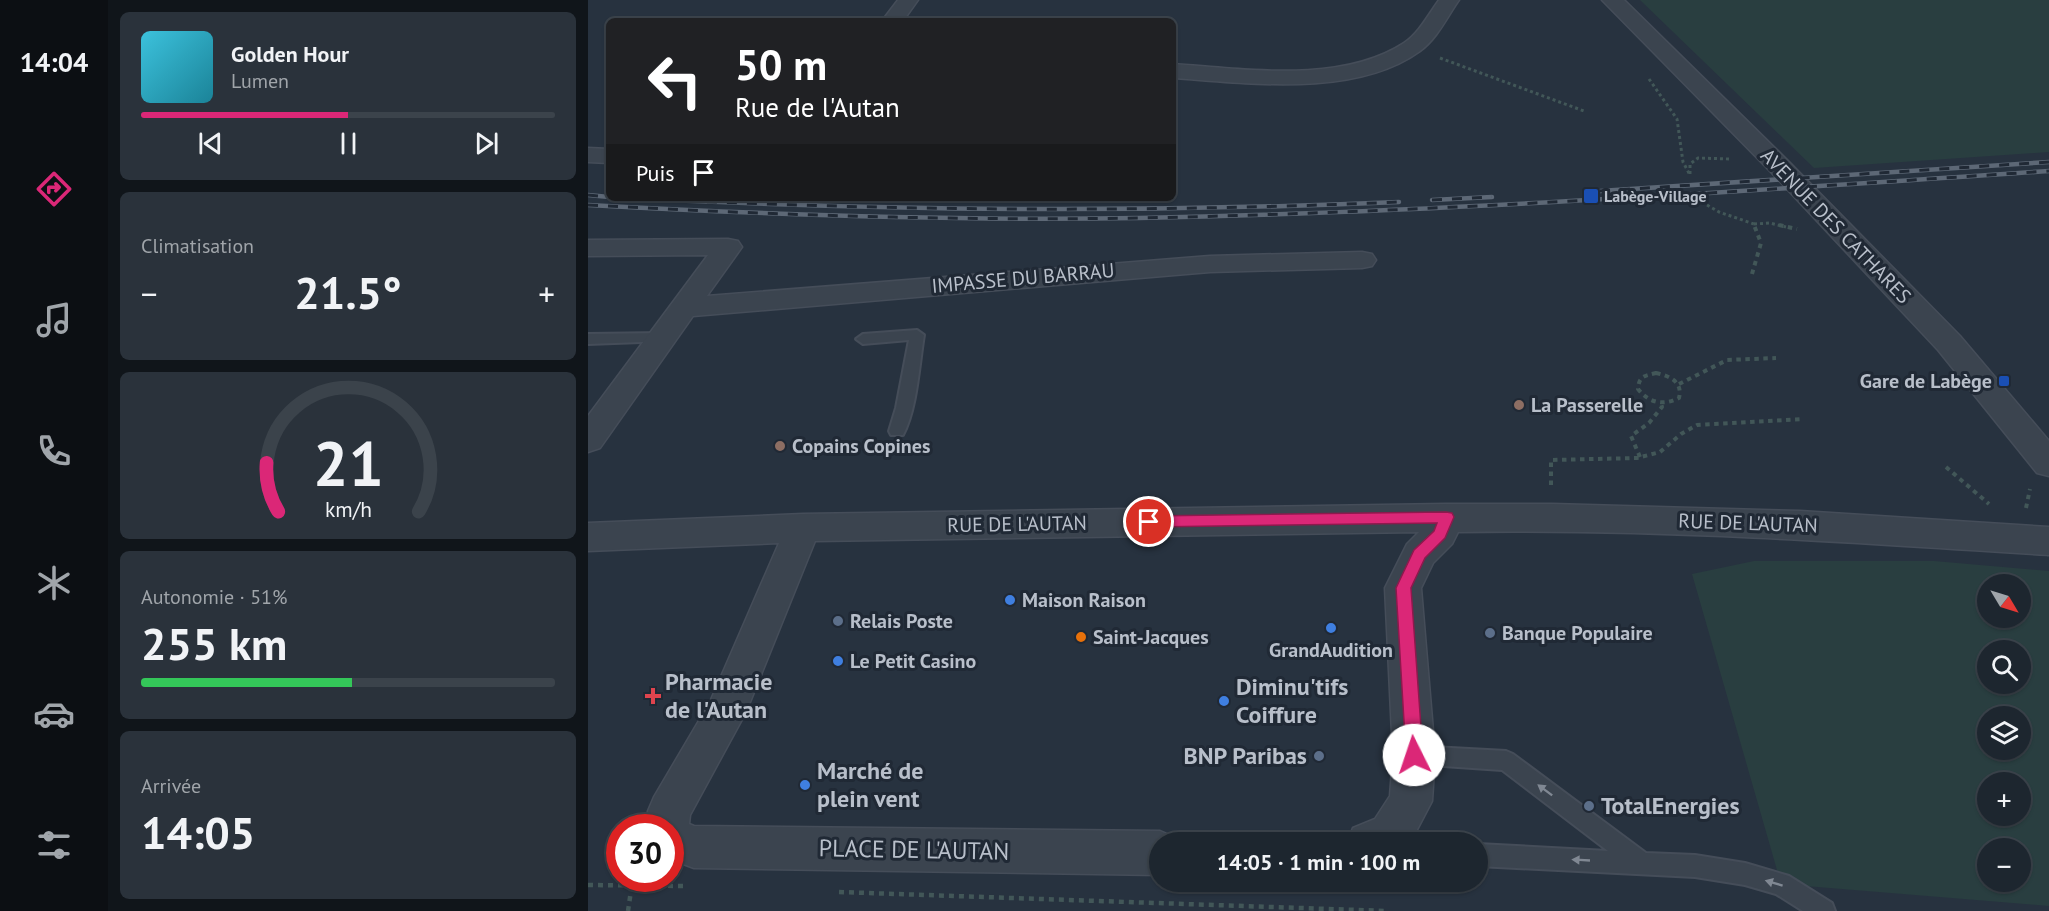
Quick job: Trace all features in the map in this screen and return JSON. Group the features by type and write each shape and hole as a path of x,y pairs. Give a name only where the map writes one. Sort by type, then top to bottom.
{"street":[{"path":"894,18 908,0"},
{"path":"1176,71 1298,77 1331,74 1381,62 1411,47 1428,32 1449,0"},
{"name":"AVENUE DES CATHARES","path":"1612,0 1781,168 1949,343 2049,464"},
{"path":"588,155 606,156"},
{"path":"588,248 728,248 588,440"},
{"name":"IMPASSE DU BARRAU","path":"685,307 1210,264 1362,260"},
{"path":"1394,832 1411,801 1414,755 1403,588 1420,554 1440,534 1446,517"},
{"name":"RUE DE L'AUTAN","path":"588,537 803,528 1552,517 1800,525 2049,541"},
{"path":"669,814 726,712 803,528"},
{"name":"PLACE DE L'AUTAN","path":"684,843 694,847 1149,853"}],"lane":[{"path":"862,339 916,335 904,408 897,431"},
{"path":"588,339 663,338"},
{"path":"1414,755 1506,761 1642,863"},
{"path":"1488,855 1695,866 1745,874 1781,884 1824,911"}],"path":[{"path":"1411,47 1584,111"},
{"path":"1644,72 1677,120 1680,158 1683,168 1690,174 1690,164"},
{"path":"1707,205 1719,212 1754,224 1761,243 1752,274"},
{"path":"1679,384 1727,360 1776,358"},
{"path":"1656,373 1670,376 1679,384 1681,393 1679,398 1661,403 1654,402 1641,394 1638,389 1642,376 1656,373"},
{"path":"1640,457 1631,436 1649,423 1662,407 1661,403"},
{"path":"1552,517 1551,460 1640,457 1660,452 1681,434 1697,425 1803,419"},
{"path":"588,885 606,884"},
{"path":"684,886 690,886"},
{"path":"628,911 632,892"},
{"path":"830,892 1387,911"}],"green space":[{"path":"1640,0 2049,0 2049,152 1814,168"},
{"path":"1754,561 1934,561 2049,571 2049,906 1781,884 1692,574"}],"railway":[{"path":"1600,191 2049,162"},
{"path":"588,205 864,216 1001,219 1139,218 1481,206 2049,171"},
{"path":"588,195 606,197"},
{"path":"1432,200 1492,197"},
{"path":"700,201 820,206 1013,209 1206,208 1399,202"}],"place":[{"name":"Labège-Village","path":"1591,196"},
{"name":"Gare de Labège","path":"2004,381"},
{"name":"La Passerelle","path":"1519,405"},
{"name":"Copains Copines","path":"780,446"},
{"name":"Maison Raison","path":"1010,600"},
{"name":"Relais Poste","path":"838,621"},
{"name":"GrandAudition","path":"1331,628"},
{"name":"Banque Populaire","path":"1490,633"},
{"name":"Saint-Jacques","path":"1081,637"},
{"name":"Le Petit Casino","path":"838,661"},
{"name":"Pharmacie de l'Autan","path":"653,696"},
{"name":"Diminu'tifs Coiffure","path":"1224,701"},
{"name":"BNP Paribas","path":"1319,756"},
{"name":"Marché de plein vent","path":"805,785"},
{"name":"TotalEnergies","path":"1589,806"}],"route":[{"path":"1149,522 1446,517 1440,534 1420,554 1403,588 1414,755"}]}
